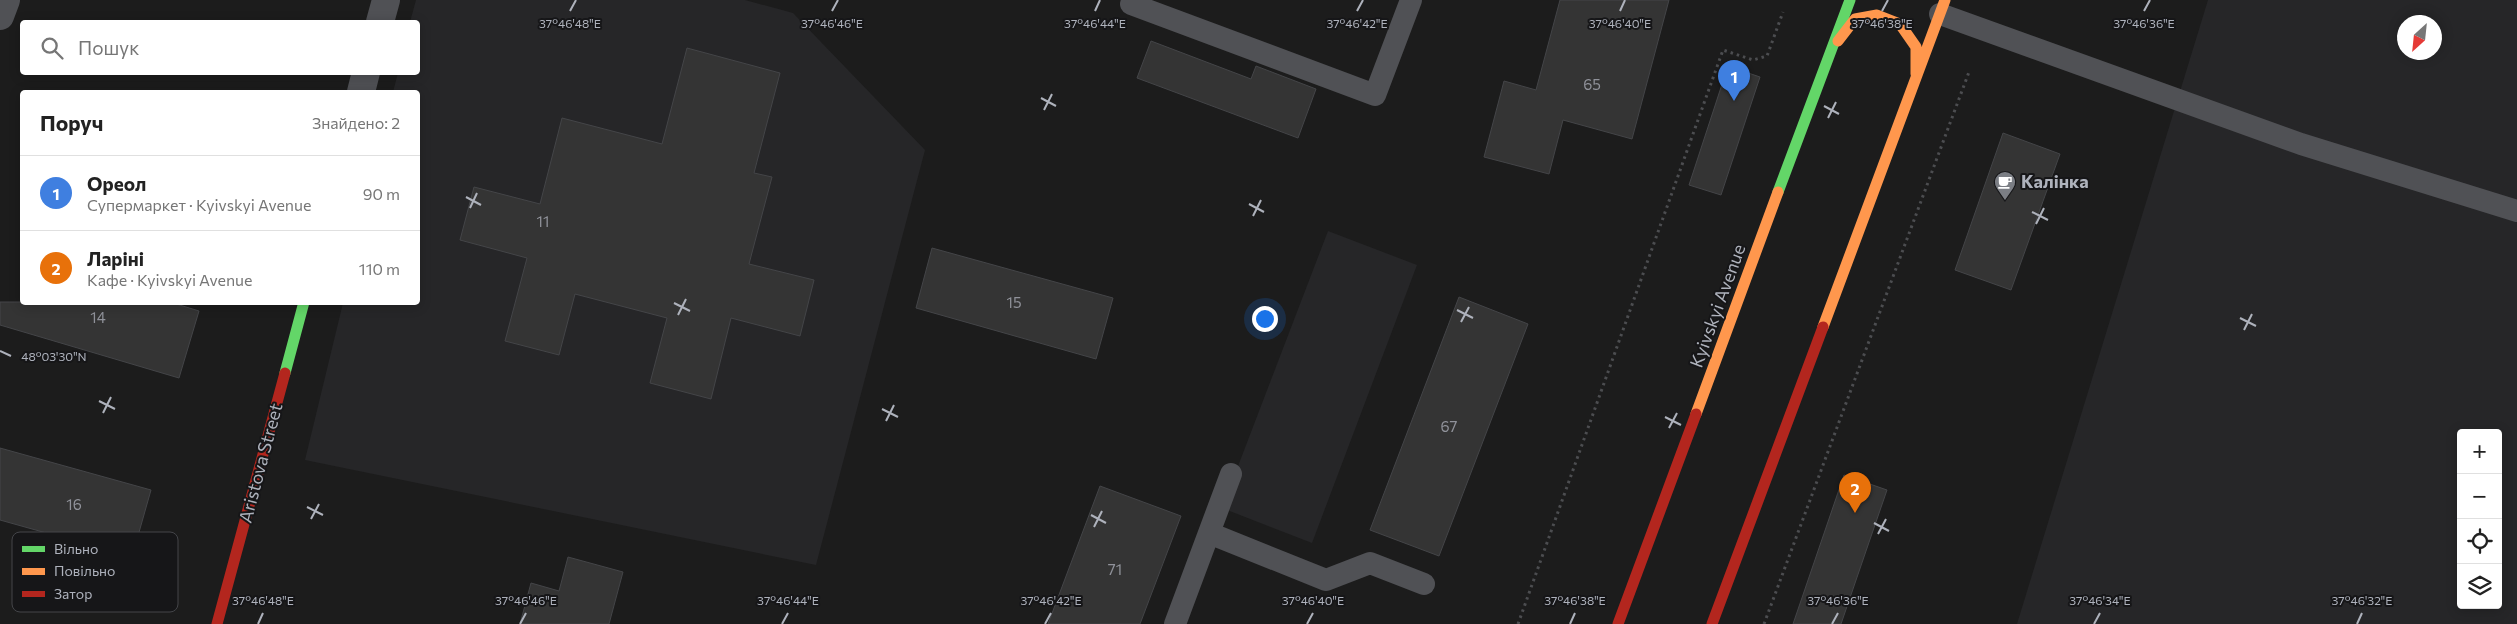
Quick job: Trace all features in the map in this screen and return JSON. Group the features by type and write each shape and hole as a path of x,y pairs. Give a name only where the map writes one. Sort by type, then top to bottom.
{"main road":[{"name":"Kyivskyi Avenue","path":"1618,624 1850,0"},
{"path":"1712,624 1942,7"},
{"path":"1832,48 1856,19 1877,15 1900,24 1916,47 1916,78"},
{"name":"Aristova Street","path":"217,624 303,305"}],"street":[{"path":"0,16 6,0"},
{"path":"381,20 386,0"},
{"path":"362,90 365,75"}],"lane":[{"path":"1131,4 1375,95 1411,0"},
{"path":"1942,7 2301,144 2517,211"},
{"path":"1175,624 1231,474"},
{"path":"1209,533 1326,580 1370,562 1424,584"}],"path":[{"path":"1518,624 1723,50 1754,60 1767,56 1783,12"},
{"path":"1764,624 1968,72"}],"shaded area":[{"path":"416,0 745,0 793,13 925,150 816,565 305,460 343,305 420,305 420,90 394,90 397,75 420,75 420,20 411,20"},
{"path":"2208,0 2517,0 2517,624 2017,624"},
{"path":"1328,231 1417,265 1312,543 1222,508"}],"building":[{"path":"1560,0 1669,0 1632,139 1563,120 1549,174 1484,157 1504,81 1536,90"},
{"path":"1151,41 1251,79 1256,66 1316,89 1298,138 1137,78"},
{"path":"687,48 780,73 754,173 772,177 749,264 814,280 800,336 731,318 711,399 650,383 667,318 575,294 559,355 505,341 527,258 460,240 474,187 540,204 562,118 662,144"},
{"path":"1728,66 1760,77 1721,195 1689,185"},
{"path":"2003,133 2060,154 2011,290 1955,270"},
{"path":"932,248 1113,298 1096,359 916,308"},
{"path":"1459,297 1528,324 1439,556 1370,530"},
{"path":"0,302 20,302 20,305 180,305 199,311 179,378 0,325"},
{"path":"0,448 151,490 139,532 43,532 0,520"},
{"path":"1844,475 1887,490 1841,624 1793,624"},
{"path":"1100,486 1181,516 1140,624 1048,624"},
{"path":"568,557 623,572 609,624 520,624 531,583 559,591"}],"traffic: fast":[{"path":"1778,192 1850,0"},
{"path":"285,373 303,305"}],"traffic: slow":[{"path":"1823,327 1945,0"},
{"path":"1838,41 1855,19 1877,15 1900,24 1916,47 1916,74"},
{"path":"1696,414 1778,192"}],"traffic: jam":[{"path":"1712,624 1823,327"},
{"path":"217,624 285,373"},
{"path":"1618,624 1696,414"}],"place":[{"name":"Ореол","path":"1734,101"},
{"name":"Калінка","path":"2005,201"},
{"name":"Ларіні","path":"1855,513"}]}
